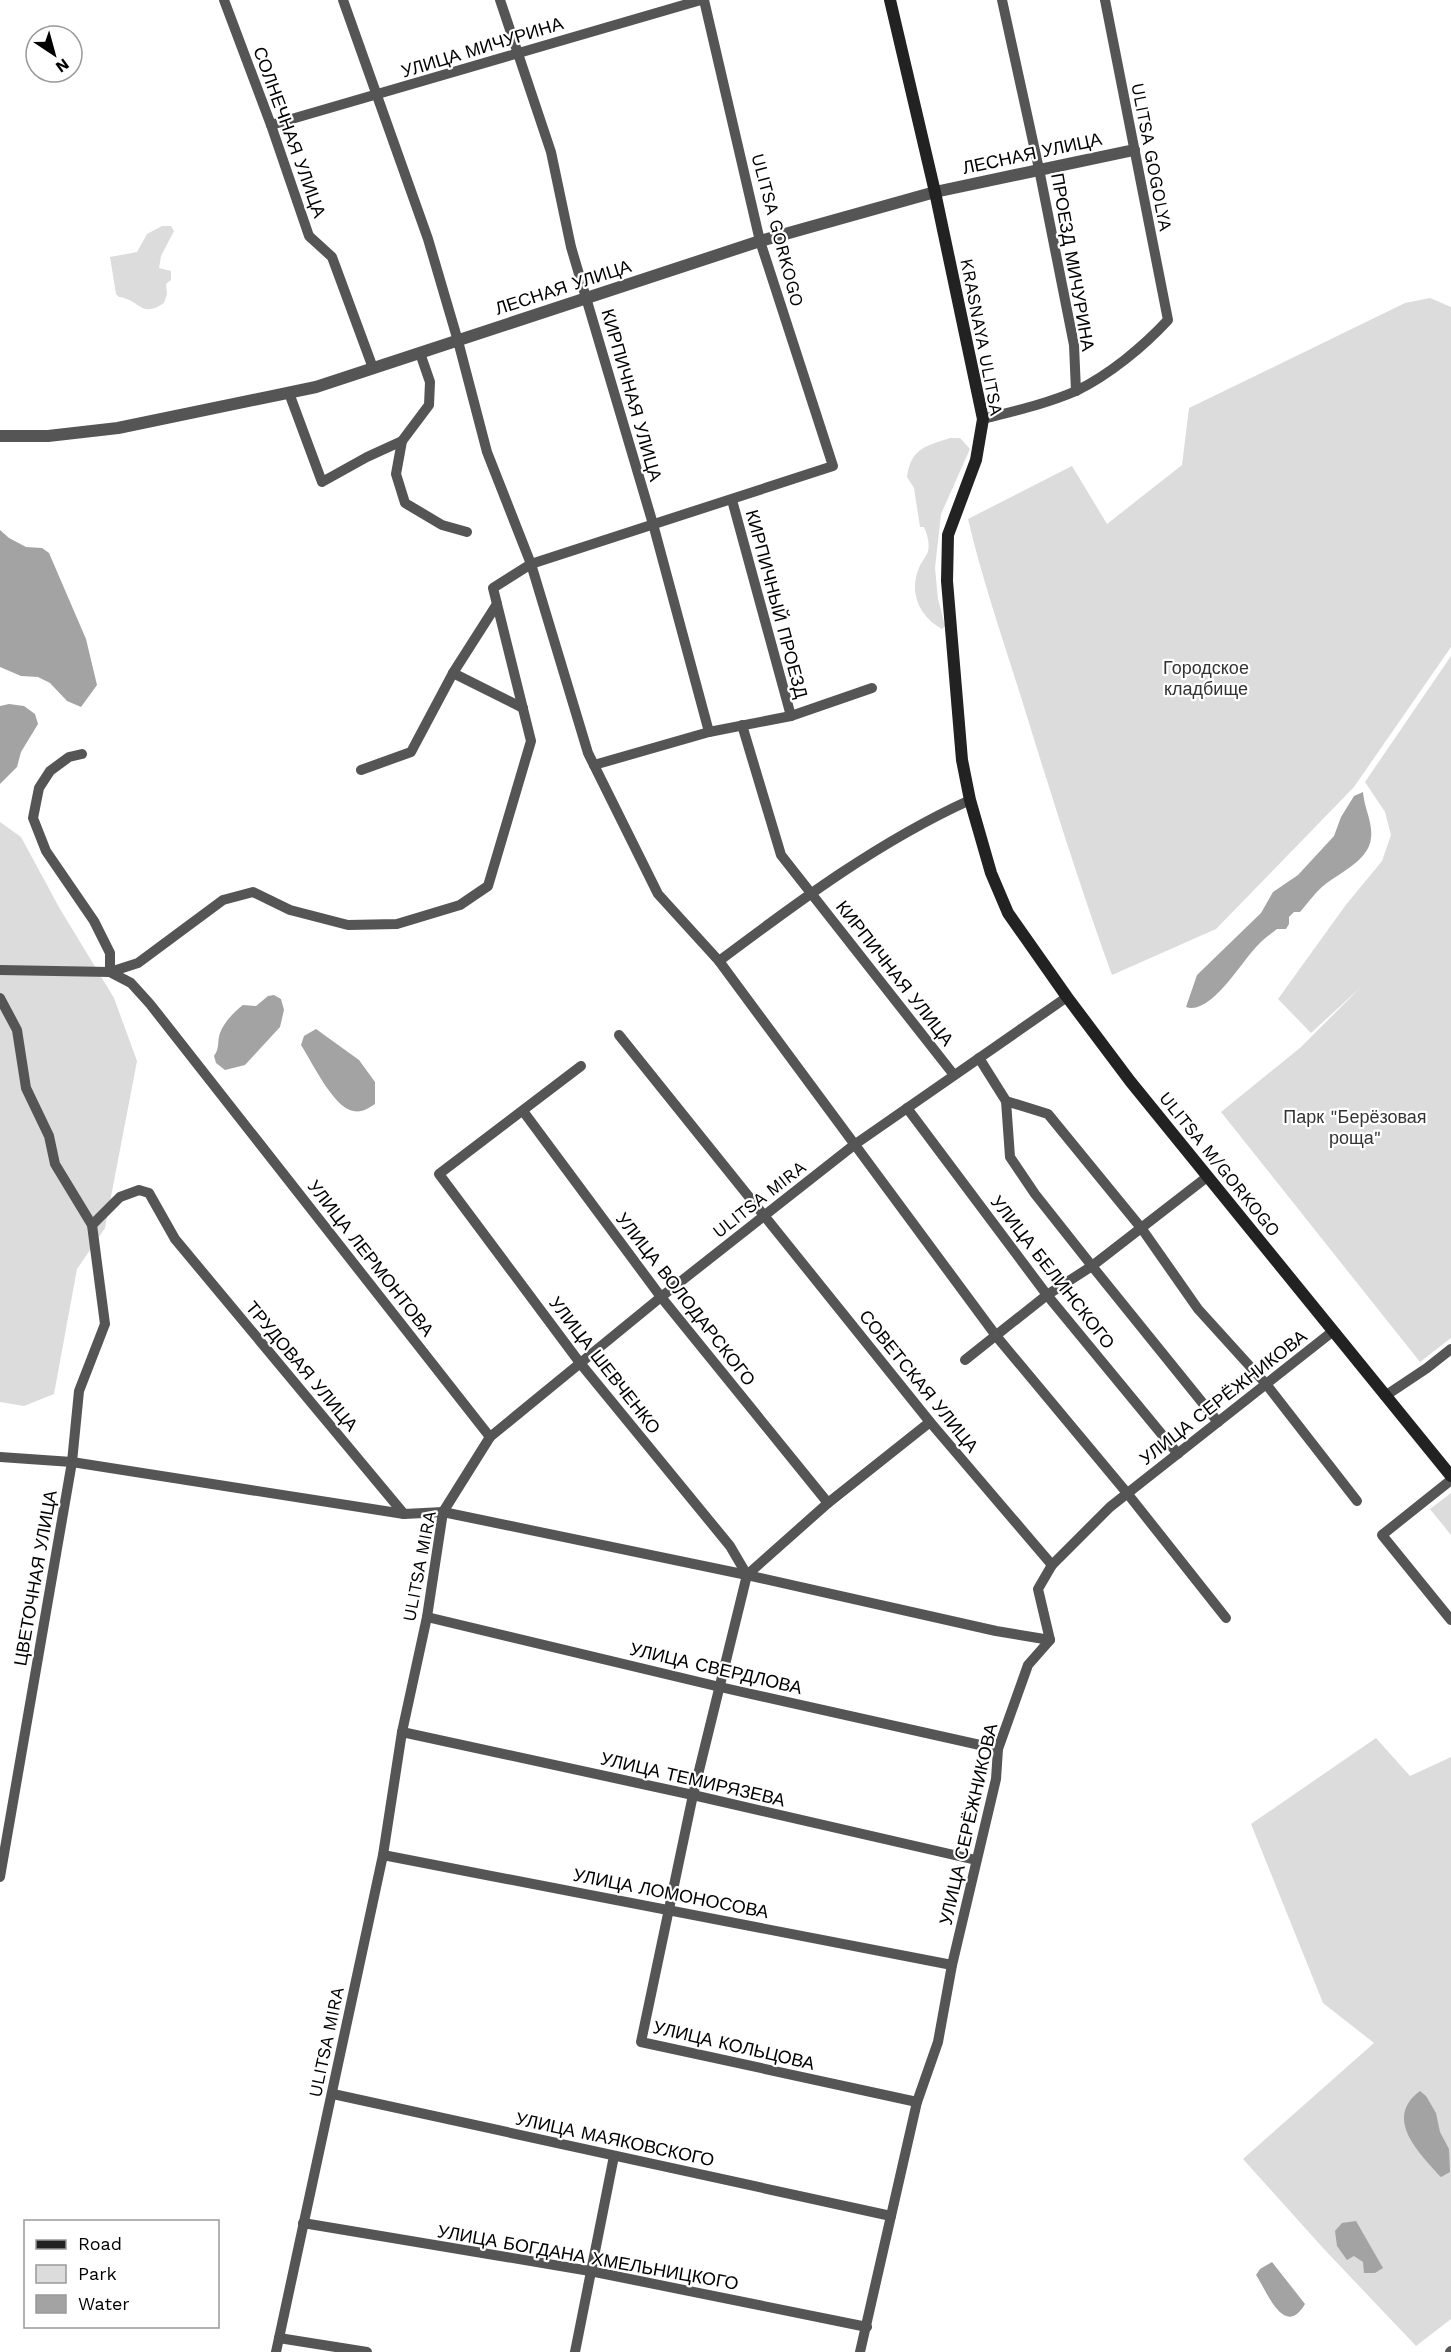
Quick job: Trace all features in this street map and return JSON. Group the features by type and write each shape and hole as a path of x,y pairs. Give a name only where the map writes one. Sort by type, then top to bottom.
{"main road":[{"name":"KRASNAYA ULITSA","path":"890,0 935,192 983,419 976,460 948,535 947,581 962,760 986,859"},
{"name":"ULITSA M/GORKOGO","path":"986,859 1008,913 1067,997 1207,1177 1451,1478"}],"street":[{"name":"СОЛНЕЧНАЯ УЛИЦА","path":"224,0 272,125 309,236 332,257 373,368"},
{"path":"343,0 428,239 487,452 531,564 594,765 658,894 719,961 997,1337 1127,1493 1226,1618"},
{"name":"КИРПИЧНАЯ УЛИЦА","path":"500,0 516,54 551,152 571,247 653,524 709,732"},
{"name":"УЛИЦА МИЧУРИНА","path":"272,125 703,0"},
{"name":"ULITSA GORKOGO","path":"703,0 760,241 833,466 732,500"},
{"name":"ПРОЕЗД МИЧУРИНА","path":"1002,0 1040,169 1074,345 1076,391"},
{"name":"ULITSA GOGOLYA","path":"1076,391 1099,377 1151,338 1167,320 1106,0"},
{"name":"ЛЕСНАЯ УЛИЦА","path":"0,436 48,436 118,428 316,387 760,241 935,192 1134,150"},
{"path":"420,353 430,382 429,405 402,441 396,474 405,502 442,525 468,532"},
{"path":"983,419 1034,406 1076,391"},
{"path":"289,393 322,482 402,441"},
{"path":"0,970 110,972 138,963 223,900 254,892 290,909 348,925 397,924 460,905 488,886 531,741 493,588 531,564 732,500"},
{"name":"КИРПИЧНЫЙ ПРОЕЗД","path":"732,500 791,716"},
{"path":"361,770 411,752 453,673 497,604"},
{"path":"453,673 523,708"},
{"path":"594,765 709,732 791,716 873,687"},
{"name":"КИРПИЧНАЯ УЛИЦА","path":"742,725 781,855 954,1075"},
{"path":"82,754 69,757 50,771 39,788 33,818 45,851 94,921 111,953 110,972"},
{"path":"719,961 810,892 904,832 970,800"},
{"name":"УЛИЦА ЛЕРМОНТОВА","path":"110,972 131,983 150,1004 490,1437"},
{"name":"ULITSA MIRA","path":"276,2352 383,1855 402,1732 427,1617 443,1512 490,1437 661,1297 854,1145 1067,997"},
{"path":"0,998 17,1030 26,1088 49,1136 55,1164 92,1225"},
{"name":"СОВЕТСКАЯ УЛИЦА","path":"619,1035 930,1422 1052,1564"},
{"path":"979,1058 1006,1101 1010,1157 1035,1194 1218,1422"},
{"path":"523,1111 581,1066"},
{"path":"1006,1101 1048,1114 1142,1229 1198,1309 1266,1384 1357,1501"},
{"name":"УЛИЦА БЕЛИНСКОГО","path":"907,1108 1047,1295 1178,1454"},
{"name":"УЛИЦА ШЕВЧЕНКО","path":"523,1111 439,1174 580,1363 730,1546 747,1575"},
{"name":"УЛИЦА ВОЛОДАРСКОГО","path":"523,1111 661,1297 828,1503"},
{"path":"965,1360 997,1337 1047,1295 1092,1266 1207,1177"},
{"name":"ТРУДОВАЯ УЛИЦА","path":"92,1225 120,1197 139,1190 149,1193 175,1239 404,1514"},
{"name":"ЦВЕТОЧНАЯ УЛИЦА","path":"0,1877 72,1462 79,1391 105,1324 92,1225"},
{"name":"УЛИЦА СЕРЁЖНИКОВА","path":"860,2352 917,2102 938,2042 952,1965 996,1779 998,1749 1028,1665 1050,1640 1038,1589 1052,1564 1110,1507 1332,1332"},
{"path":"1385,1396 1451,1349"},
{"path":"670,1909 693,1795 747,1575 828,1503 930,1422"},
{"path":"0,1457 72,1462 404,1514 443,1512 747,1575 996,1631 1050,1640"},
{"path":"1451,1478 1382,1535 1451,1620"},
{"name":"УЛИЦА СВЕРДЛОВА","path":"427,1617 720,1687 998,1749"},
{"name":"УЛИЦА ТЕМИРЯЗЕВА","path":"402,1732 693,1795 976,1860"},
{"name":"УЛИЦА ЛОМОНОСОВА","path":"383,1855 952,1965"},
{"name":"УЛИЦА КОЛЬЦОВА","path":"670,1909 641,2042 917,2102"},
{"name":"УЛИЦА МАЯКОВСКОГО","path":"333,2094 891,2216"},
{"path":"575,2352 614,2156"},
{"name":"УЛИЦА БОГДАНА ХМЕЛЬНИЦКОГО","path":"303,2223 590,2271 867,2327"},
{"path":"279,2338 367,2352"}],"green space":[{"path":"162,226 171,226 174,231 161,256 159,268 171,271 171,280 166,284 167,294 164,303 145,309 116,294 110,257 137,252 147,234"},
{"name":"Городское кладбище","path":"1430,298 1451,307 1451,647 1354,787 1216,929 1112,975 1045,774 987,590 968,519 1072,466 1107,524 1182,465 1189,408 1405,303"},
{"path":"950,438 960,438 970,449 941,514 935,568 938,599 945,626 942,629 927,617 916,594 916,577 929,545 924,527 920,527 914,488 907,477 916,454 927,446"},
{"name":"Парк \"Берёзовая роща\"","path":"1451,656 1451,1338 1420,1362 1221,1112 1301,1047 1361,987 1311,1033 1278,999 1345,906 1382,861 1391,835 1385,812 1365,782"},
{"path":"0,822 21,837 60,909 114,998 137,1061 105,1228 77,1269 54,1394 24,1406 0,1402"},
{"path":"1451,1493 1451,1535 1430,1509"},
{"path":"1376,1738 1410,1776 1451,1757 1451,2319 1416,2346 1243,2159 1374,2043 1323,2003 1251,1824"}],"water":[{"path":"0,530 26,547 42,548 49,553 86,639 97,685 81,707 67,701 50,683 38,677 21,676 0,667"},
{"path":"9,704 24,706 35,714 38,724 21,752 17,767 0,784 0,706"},
{"path":"1363,792 1371,832 1365,854 1322,887 1300,912 1294,912 1289,917 1286,929 1277,929 1261,942 1216,995 1196,1007 1186,1007 1197,975 1261,913 1273,892 1298,875 1334,836 1341,817 1354,796"},
{"path":"274,995 281,999 284,1010 280,1027 245,1065 225,1070 216,1063 214,1056 224,1025 243,1005 256,1006 268,996"},
{"path":"316,1029 359,1060 375,1082 375,1104 362,1111 353,1111 345,1108 331,1093 301,1045 304,1036"},
{"path":"1420,2091 1426,2096 1436,2113 1440,2132 1449,2149 1450,2172 1441,2177 1415,2146 1408,2135 1405,2124 1405,2112 1409,2101"},
{"path":"1356,2221 1383,2268 1375,2273 1364,2273 1363,2262 1354,2256 1347,2260 1337,2246 1335,2231 1342,2223"},
{"path":"1272,2262 1305,2304 1297,2314 1290,2317 1276,2308 1256,2275 1260,2269"}]}
